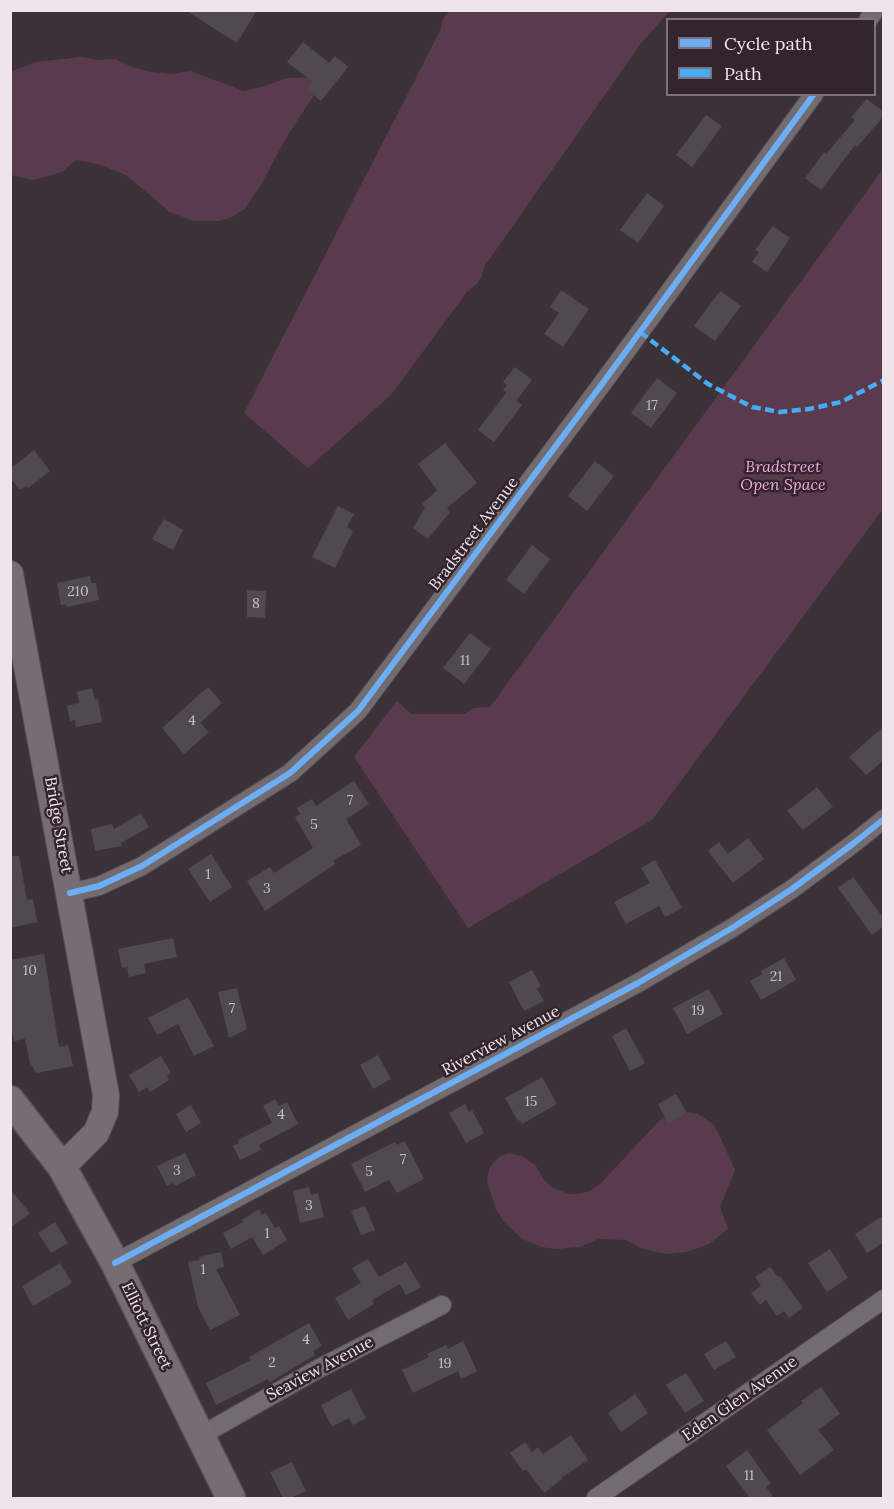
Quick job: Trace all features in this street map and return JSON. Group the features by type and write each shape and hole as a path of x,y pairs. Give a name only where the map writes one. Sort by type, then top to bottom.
{"main road":[{"name":"Bridge Street","path":"10,574 106,1095 105,1112 96,1133 62,1167"},
{"name":"Elliott Street","path":"10,1100 62,1167 115,1263 231,1498"}],"street":[{"name":"Bradstreet Avenue","path":"70,893 99,886 142,866 290,773 358,711 602,384 812,96"},
{"name":"Riverview Avenue","path":"115,1263 648,978 792,889 884,819"},
{"name":"Eden Glen Avenue","path":"596,1498 884,1299"},
{"name":"Seaview Avenue","path":"200,1436 309,1374 442,1305"}],"green space":[{"path":"449,11 670,11 642,42 484,267 477,284 467,292 391,395 308,468 244,413"},
{"path":"81,57 99,60 115,59 151,72 172,74 190,71 244,91 287,78 314,77 314,95 245,209 230,218 218,221 194,221 170,212 126,175 98,164 76,160 62,172 34,180 11,175 10,72 36,62"},
{"name":"Bradstreet Open Space","path":"883,169 883,509 652,820 468,928 354,757 397,701 411,714 464,714 474,708 490,707"},
{"path":"685,1112 698,1114 713,1124 735,1170 720,1207 728,1229 709,1244 687,1252 667,1254 640,1248 626,1240 599,1239 580,1247 556,1249 541,1247 521,1238 504,1222 496,1209 487,1182 489,1168 500,1156 509,1153 522,1156 536,1166 545,1181 553,1188 569,1194 579,1194 590,1191 601,1183 660,1120 670,1114"}],"building":[{"path":"185,10 257,10 237,43"},
{"path":"303,42 329,63 335,56 348,67 321,101 307,90 313,82 287,62"},
{"path":"867,99 884,112 884,116 857,147 855,145 821,190 805,178 824,152 826,154 855,120 851,117"},
{"path":"706,115 722,126 692,167 676,155"},
{"path":"647,193 664,206 638,243 620,230"},
{"path":"773,226 790,238 767,272 752,262 759,252 755,250"},
{"path":"561,290 589,309 563,347 544,334 559,313 550,307"},
{"path":"720,291 741,306 715,341 694,326"},
{"path":"515,367 532,380 516,401 522,405 494,442 478,430 506,393 514,399 503,390 507,385 503,382"},
{"path":"657,378 677,393 651,428 631,413"},
{"path":"445,443 477,483 447,508 450,512 428,539 413,528 425,507 422,504 437,490 418,464"},
{"path":"34,450 50,471 28,488 26,486 20,490 10,478 10,469"},
{"path":"595,461 614,476 587,511 568,496"},
{"path":"338,506 354,514 347,527 353,531 335,568 312,557"},
{"path":"164,519 183,530 173,550 152,539"},
{"path":"532,545 550,559 524,594 506,580"},
{"path":"90,576 91,583 96,583 99,600 67,607 66,604 61,605 57,583"},
{"path":"247,590 266,591 265,618 247,617"},
{"path":"470,633 491,649 464,684 443,668"},
{"path":"208,687 222,703 200,723 209,732 184,754 162,728"},
{"path":"92,688 95,700 98,699 102,722 76,727 75,720 70,721 67,706 79,703 77,692"},
{"path":"884,726 884,760 866,775 849,757"},
{"path":"354,781 369,804 346,819 361,845 333,861 335,864 265,911 247,881 270,867 274,873 313,848 295,817 300,814 297,808 312,799 316,806"},
{"path":"817,787 833,807 803,830 787,811"},
{"path":"141,813 149,827 121,843 122,846 95,851 91,829 112,824 114,829"},
{"path":"748,838 764,859 733,883 708,851 719,842 728,854"},
{"path":"211,854 232,887 210,902 188,869"},
{"path":"10,856 19,856 27,900 33,899 37,922 10,928"},
{"path":"655,860 682,908 665,917 659,906 626,924 614,902 650,883 641,868"},
{"path":"853,877 884,919 884,926 872,935 838,888"},
{"path":"173,938 177,957 144,964 146,973 129,977 127,967 122,968 118,949"},
{"path":"44,954 59,1047 68,1045 73,1066 36,1073 30,1063 25,1039 14,1041 10,1019 10,960"},
{"path":"784,958 796,980 761,1000 750,981 762,974 761,971"},
{"path":"532,970 541,986 537,989 544,1001 524,1011 509,982"},
{"path":"237,988 247,1029 229,1038 218,992"},
{"path":"709,989 723,1014 687,1034 673,1008"},
{"path":"188,997 214,1046 194,1056 178,1024 157,1035 148,1018"},
{"path":"626,1028 645,1063 630,1071 612,1036"},
{"path":"378,1055 391,1079 373,1089 360,1065"},
{"path":"161,1056 171,1073 167,1076 169,1080 150,1092 147,1087 139,1092 129,1075"},
{"path":"542,1077 557,1104 522,1124 505,1098"},
{"path":"676,1094 687,1113 668,1123 658,1104"},
{"path":"275,1099 279,1106 287,1102 298,1124 259,1145 261,1150 240,1160 233,1146 239,1143 238,1140 272,1123 263,1106"},
{"path":"465,1104 469,1112 472,1110 484,1133 466,1143 449,1113"},
{"path":"191,1105 201,1123 186,1132 176,1114"},
{"path":"405,1141 424,1179 397,1193 389,1180 365,1192 351,1164 395,1142 397,1145"},
{"path":"185,1153 196,1175 175,1186 173,1183 167,1186 157,1166"},
{"path":"309,1187 311,1195 318,1193 324,1217 300,1223 293,1191"},
{"path":"10,1189 30,1213 10,1228"},
{"path":"365,1206 375,1230 361,1235 351,1211"},
{"path":"259,1209 262,1215 266,1213 275,1228 279,1226 287,1240 263,1255 252,1237 231,1249 223,1233 243,1222 242,1220"},
{"path":"884,1215 884,1242 867,1253 855,1234"},
{"path":"55,1222 68,1243 51,1253 38,1233"},
{"path":"830,1249 848,1278 827,1292 808,1263"},
{"path":"221,1252 224,1267 216,1269 240,1315 210,1330 198,1307 188,1262"},
{"path":"368,1259 379,1277 406,1262 421,1287 406,1295 400,1284 372,1300 374,1304 348,1320 335,1298 361,1283 352,1268"},
{"path":"60,1263 72,1283 33,1306 22,1286"},
{"path":"770,1267 778,1277 780,1276 803,1308 789,1318 784,1311 777,1316 766,1300 760,1305 751,1293 761,1286 755,1277"},
{"path":"309,1323 322,1346 313,1351 315,1355 270,1382 268,1379 216,1405 206,1383 251,1360 249,1357"},
{"path":"463,1341 477,1371 461,1379 458,1371 413,1393 402,1370 429,1357 427,1354 446,1345 448,1349"},
{"path":"726,1341 736,1357 714,1370 704,1354"},
{"path":"686,1373 704,1401 685,1413 666,1385"},
{"path":"821,1387 840,1414 818,1430 834,1450 800,1475 767,1430"},
{"path":"351,1389 366,1418 353,1425 349,1418 332,1427 321,1405"},
{"path":"635,1394 648,1413 621,1432 608,1413"},
{"path":"571,1435 588,1460 561,1478 544,1493 526,1469 523,1471 510,1453 525,1442 532,1452 538,1447 543,1454"},
{"path":"747,1450 771,1484 766,1487 774,1498 750,1498 726,1466"},
{"path":"292,1462 306,1491 291,1498 283,1498 270,1472"}],"marked path":[{"path":"640,332 708,384 752,407 780,412 809,409 841,402 884,380"}],"cycle path":[{"path":"70,893 99,886 142,866 290,773 358,711 602,384 813,96"},
{"path":"115,1263 638,983 732,928 792,889 884,819"}]}
